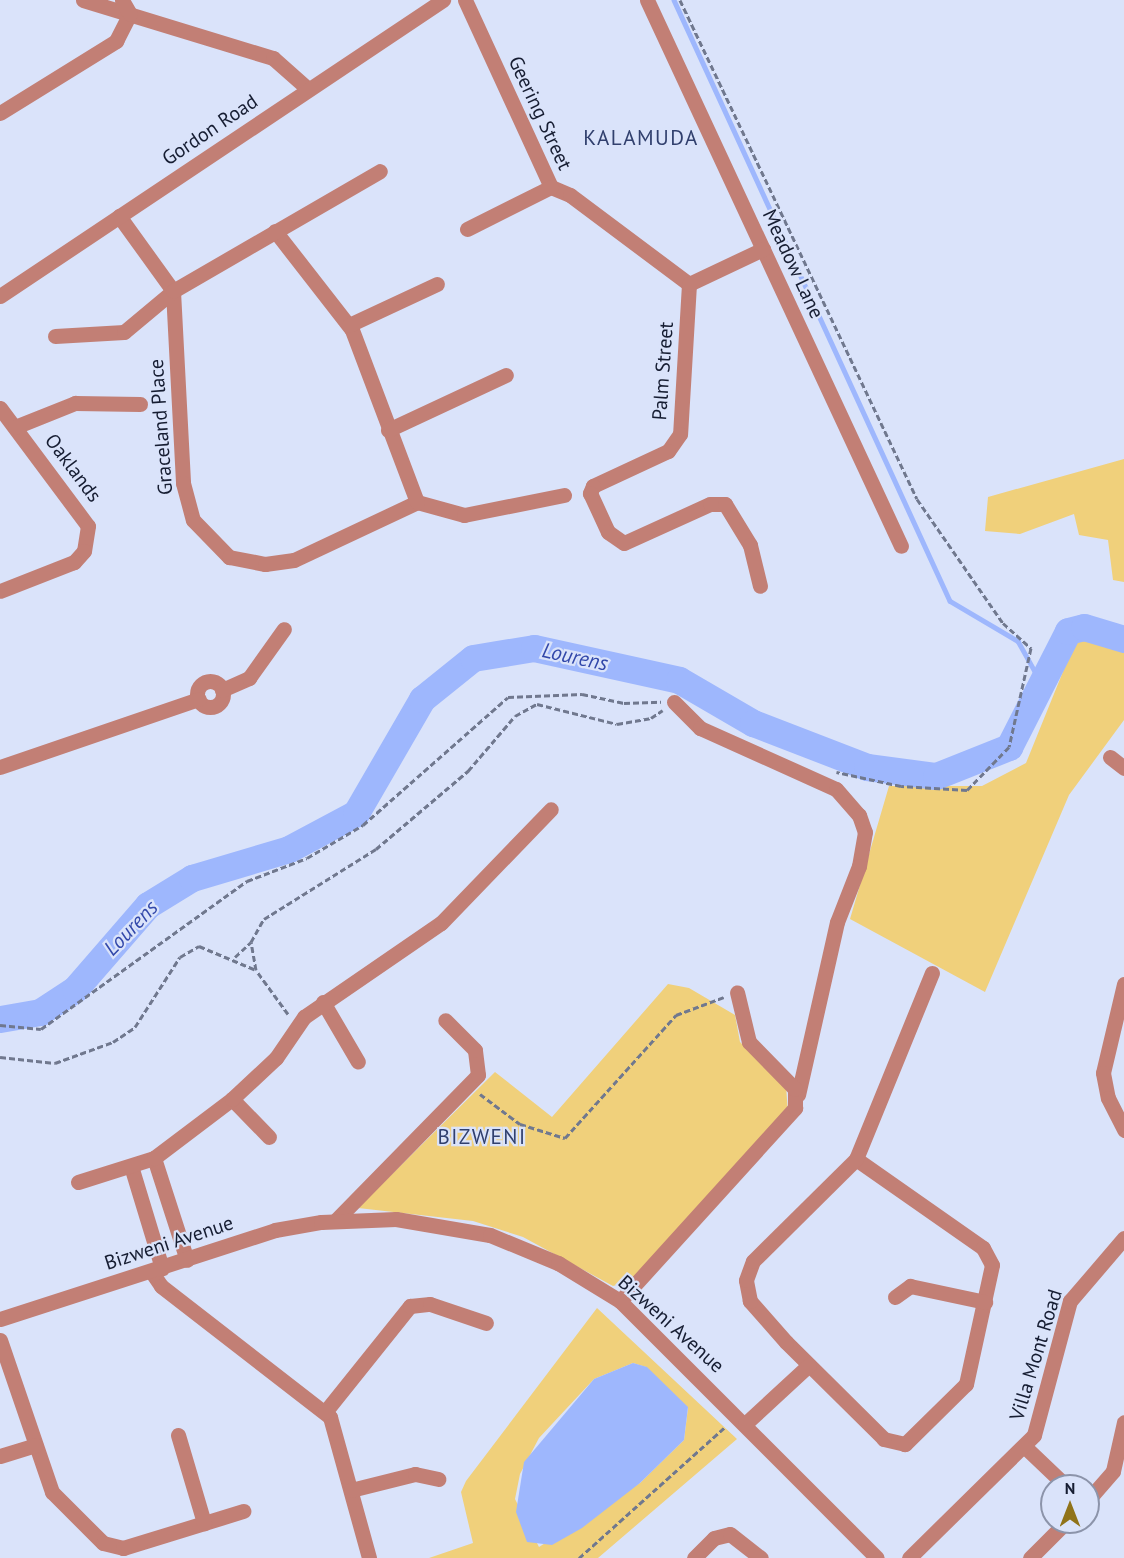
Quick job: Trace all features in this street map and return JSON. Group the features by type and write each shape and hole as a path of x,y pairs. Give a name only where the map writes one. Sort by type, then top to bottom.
{"street":[{"path":"83,0 273,58 308,88"},
{"path":"122,0 130,14"},
{"name":"Gordon Road","path":"0,296 308,88 443,0"},
{"name":"Geering Street","path":"465,0 551,187 570,195 689,284"},
{"name":"Meadow Lane","path":"647,0 901,546"},
{"path":"0,113 116,41 130,14"},
{"path":"55,336 124,332 173,291 380,171"},
{"path":"467,229 551,187"},
{"path":"119,216 173,291"},
{"path":"275,231 349,325 417,502 464,515 564,495"},
{"path":"689,284 763,249"},
{"path":"349,325 437,284"},
{"name":"Palm Street","path":"689,284 680,434 658,457 591,489 608,532 624,543 710,504 725,504 750,545 760,586"},
{"name":"Graceland Place","path":"173,291 183,483 193,520 216,548 243,561 294,560 417,502"},
{"path":"388,430 506,375"},
{"name":"Oaklands","path":"15,427 75,403 140,404"},
{"name":"Oaklands","path":"0,591 74,562 88,535 85,517 2,413"},
{"path":"0,767 199,699 204,683 222,690 249,678 284,629"},
{"path":"620,1301 784,1124 798,1095 837,922 859,867 865,832 859,815 836,789 700,728 674,702"},
{"path":"1110,757 1124,768"},
{"path":"78,1182 154,1158 232,1099 276,1058 296,1025 323,1002 441,923 551,809"},
{"path":"856,1159 986,1251 992,1269 966,1384 905,1444 884,1439 809,1365 750,1301 747,1273 856,1159 932,973"},
{"path":"1124,984 1103,1073 1108,1098 1124,1130"},
{"path":"736,992 749,1042 798,1095"},
{"path":"323,1002 358,1062"},
{"path":"336,1220 478,1075 479,1059 445,1020"},
{"path":"232,1099 268,1137"},
{"path":"154,1158 187,1260"},
{"path":"130,1166 161,1286 325,1412 351,1490 369,1558"},
{"name":"Bizweni Avenue","path":"0,1319 275,1230 336,1220 396,1219 490,1235 558,1263 620,1301 742,1420 877,1558"},
{"name":"Villa Mont Road","path":"909,1558 1024,1446 1041,1419 1070,1301 1124,1238"},
{"path":"895,1297 910,1286 985,1302"},
{"path":"325,1412 410,1306 430,1304 486,1323"},
{"path":"0,1340 56,1498 109,1546 123,1548 243,1511"},
{"path":"742,1420 809,1365"},
{"path":"1100,1486 1113,1471 1124,1422"},
{"path":"178,1435 204,1523"},
{"path":"0,1456 36,1445"},
{"path":"1024,1446 1053,1474"},
{"path":"351,1490 415,1474 438,1479"},
{"path":"694,1558 714,1538 730,1534 761,1558"},
{"path":"1030,1558 1054,1534"}],"path":[{"path":"680,0 917,499 1003,623 1031,648 1009,747 967,790 901,786 833,771"},
{"path":"0,1025 41,1029 247,881 307,858 363,825 508,697 582,694 624,703 674,702"},
{"path":"235,957 251,942 264,919 376,849 468,771 515,716 537,704 617,724 651,718 674,702"},
{"path":"251,942 256,970"},
{"path":"0,1057 55,1063 113,1042 135,1027 180,957 199,946 235,957 256,970 296,1025"},
{"path":"469,1086 520,1124 565,1138 676,1015 736,992"},
{"path":"579,1558 742,1420"}],"shaded area":[{"path":"1124,459 1124,582 1113,580 1108,540 1079,535 1074,514 1020,534 985,531 988,497"},
{"path":"1077,637 1124,650 1124,720 1069,795 985,992 850,919 889,786 982,786 1026,763"},
{"path":"668,984 689,988 735,1015 740,1042 786,1086 788,1113 632,1281 613,1286 523,1237 473,1221 358,1208 495,1072 552,1117"},
{"path":"597,1308 737,1439 598,1558 429,1558 473,1543 461,1492 466,1481","holes":["633,1363 646,1367 688,1408 684,1440 640,1483 539,1547 515,1499 520,1474 539,1438 594,1379"]}],"water":[{"path":"633,1363 647,1367 688,1407 684,1440 640,1483 582,1528 552,1545 527,1542 516,1512 524,1462 594,1379"}],"waterway":[{"path":"674,0 950,601 1018,641 1043,686"},
{"name":"Lourens","path":"0,1019 40,1012 75,989 148,905 192,878 289,849 356,813 422,699 473,658 534,648 679,680 753,723 867,767 936,776 1009,747 1068,631 1084,627 1124,639"}],"district":[{"name":"KALAMUDA","path":"641,138"},
{"name":"BIZWENI","path":"482,1137"}]}
